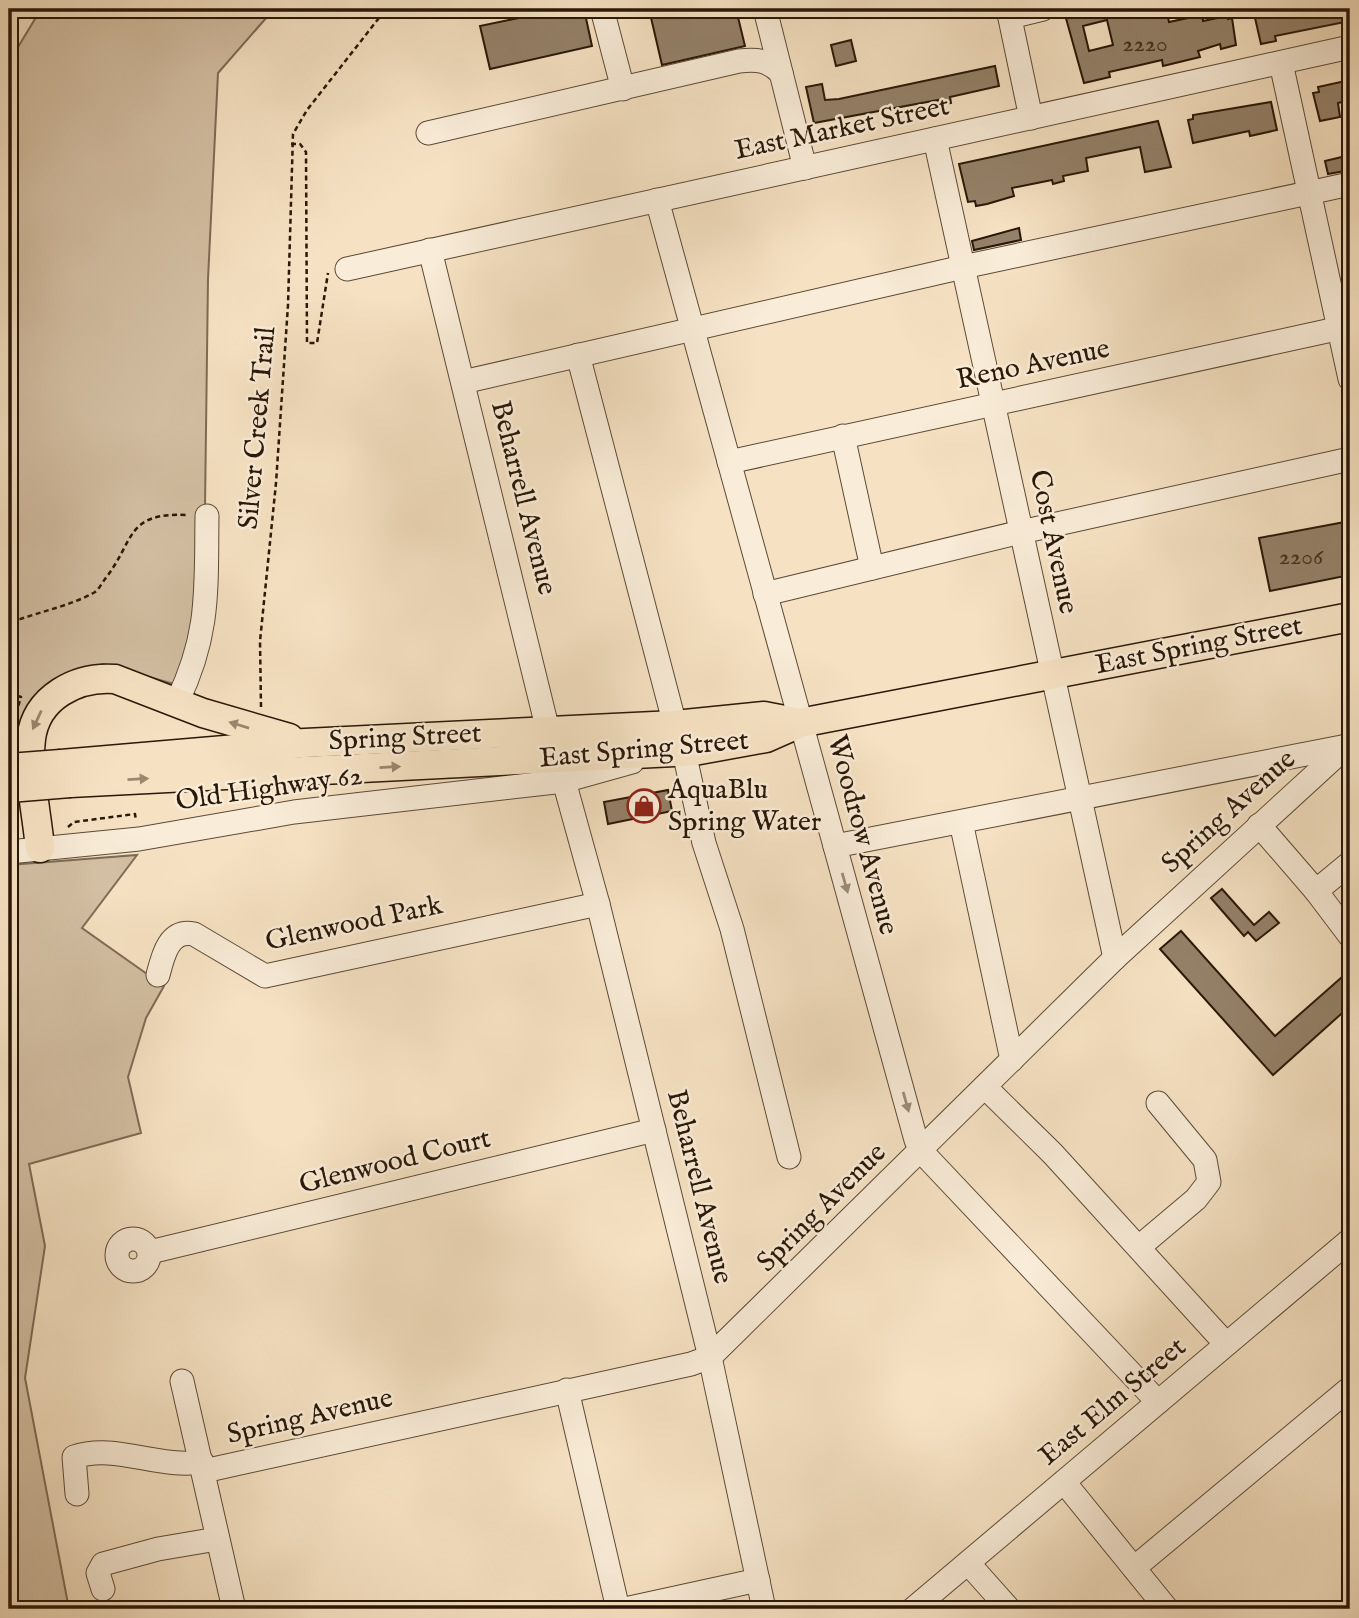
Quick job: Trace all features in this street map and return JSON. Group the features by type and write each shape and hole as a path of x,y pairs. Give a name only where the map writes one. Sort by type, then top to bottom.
{"main road":[{"name":"East Spring Street","path":"9,788 66,774 559,770 766,738 800,723 1350,617"},
{"path":"49,838 30,739 40,713 49,701 72,684 101,678 129,683 246,727 305,743"},
{"name":"Spring Street","path":"9,768 66,774 305,743 675,726 764,716 800,723"}],"street":[{"path":"602,9 623,89"},
{"path":"765,9 805,168"},
{"path":"1031,118 1009,13 1043,9"},
{"name":"East Market Street","path":"337,265 430,250 1350,47"},
{"path":"428,133 751,60 772,64 781,73"},
{"path":"1281,63 1310,193 1345,327 1350,379"},
{"name":"Cost Avenue","path":"935,139 1115,958"},
{"path":"463,382 963,267 1350,184"},
{"name":"Woodrow Avenue","path":"657,200 800,723 921,1151 1158,1402"},
{"name":"Beharrell Avenue","path":"430,250 559,770 598,904 710,1357 764,1609"},
{"name":"Reno Avenue","path":"729,462 1345,327"},
{"path":"578,355 675,726"},
{"path":"843,436 872,568"},
{"path":"765,594 1021,532 1350,460"},
{"path":"177,702 197,659 205,617 207,516"},
{"path":"835,846 1349,745"},
{"name":"Spring Avenue","path":"77,1494 74,1457 86,1453 110,1453 162,1463 203,1467 691,1364 710,1357 1115,958 1349,745"},
{"path":"671,753 732,929 789,1157"},
{"name":"Old Highway 62","path":"9,852 49,838 139,839 559,770"},
{"path":"961,822 1012,1060"},
{"path":"1259,825 1316,891 1350,936"},
{"path":"1316,891 1350,863"},
{"name":"Glenwood Park","path":"158,975 167,946 175,936 185,932 194,933 265,976 598,904"},
{"path":"985,1087 1139,1247 1226,1345"},
{"path":"1139,1247 1196,1199 1209,1182 1205,1160 1158,1103"},
{"name":"Glenwood Court","path":"149,1252 654,1130"},
{"name":"East Elm Street","path":"913,1609 1350,1240"},
{"path":"182,1381 234,1609"},
{"path":"1134,1568 1350,1388"},
{"path":"567,1390 618,1609"},
{"path":"1064,1482 1167,1609"},
{"path":"103,1589 99,1573 103,1564 158,1549 217,1539"},
{"path":"968,1563 1009,1609"},
{"path":"625,1609 758,1580"}],"path":[{"name":"Silver Creek Trail","path":"260,714 261,628 276,483 288,305 291,144 297,123 386,9"},
{"name":"Silver Creek Trail","path":"291,144 299,144 306,152 307,343 317,343 320,310 328,281 337,265"},
{"path":"9,651 18,620 97,591 110,573 127,538 142,523 167,514 207,516"},
{"path":"49,838 82,821 135,814 139,839"}],"shaded area":[{"path":"41,9 274,9 218,73 208,279 205,506 189,663 174,684 103,664 50,682 22,725 9,723 9,62"},
{"path":"137,855 82,928 164,986 146,1018 128,1077 141,1133 29,1164 45,1246 25,1378 69,1609 9,1609 9,865"}],"building":[{"path":"562,9 584,9 592,46 490,69 480,26"},
{"path":"649,9 736,9 745,46 662,65"},
{"path":"1166,9 1169,22 1202,15 1203,21 1227,16 1228,19 1232,18 1236,45 1221,49 1220,44 1198,51 1200,57 1163,66 1162,60 1109,72 1110,77 1084,83 1064,11","holes":["1107,20 1113,45 1089,51 1083,26"]},
{"path":"1253,9 1350,9 1350,21 1275,36 1276,41 1261,44"},
{"path":"851,40 856,61 836,66 831,45"},
{"path":"995,66 999,86 950,97 951,103 939,105 938,100 814,123 806,87 822,84 825,100 839,99"},
{"path":"1350,80 1350,100 1338,103 1340,117 1320,121 1313,93 1319,92 1318,87"},
{"path":"1271,102 1277,130 1250,136 1249,131 1193,143 1188,120 1193,119 1193,115"},
{"path":"1158,121 1171,167 1145,172 1140,147 1086,158 1088,171 1063,176 1064,181 1053,184 1052,180 1012,188 1014,196 987,204 976,206 975,201 968,202 959,164"},
{"path":"1346,156 1350,170 1328,174 1325,161"},
{"path":"1019,228 1021,240 974,250 972,241"},
{"path":"1350,521 1350,575 1270,591 1259,538"},
{"name":"AquaBlu Spring Water","path":"668,790 672,811 608,824 604,802"},
{"path":"1222,889 1254,925 1269,912 1279,923 1256,941 1248,932 1244,936 1211,898"},
{"path":"1181,931 1275,1036 1350,970 1350,1006 1273,1075 1160,949"}],"place":[{"name":"AquaBlu Spring Water","path":"644,806"}]}
